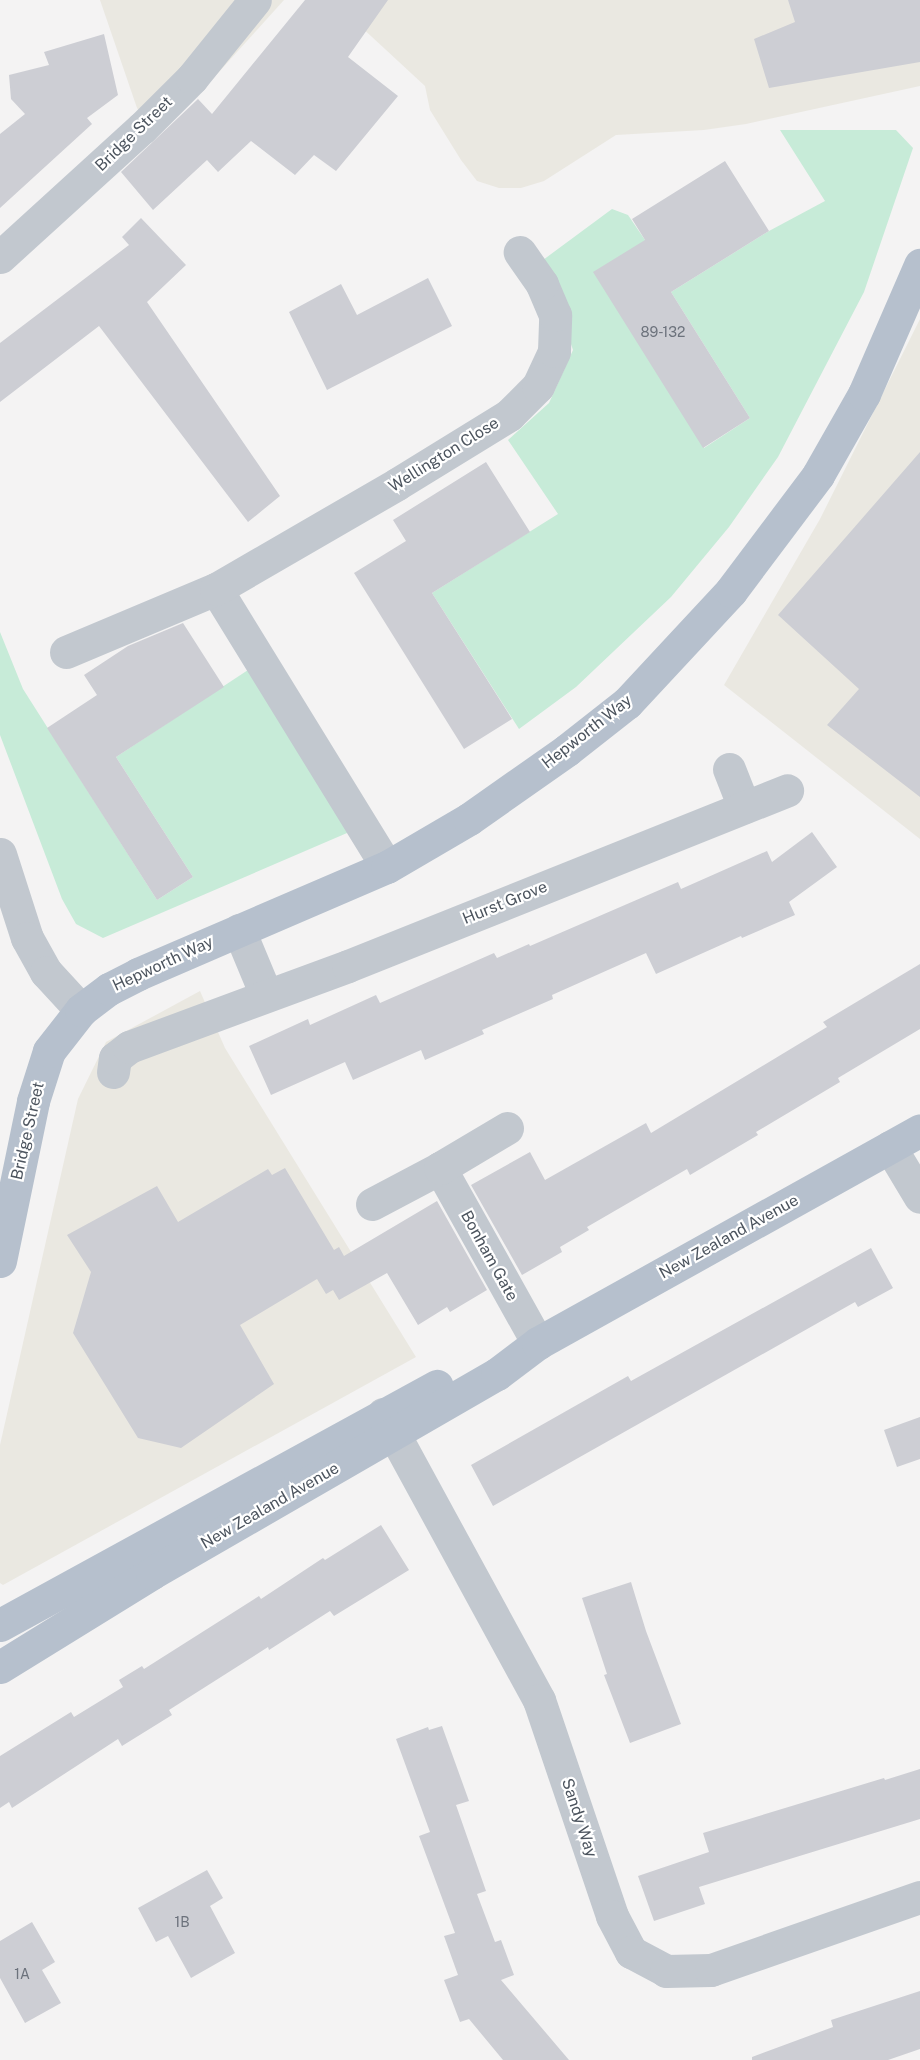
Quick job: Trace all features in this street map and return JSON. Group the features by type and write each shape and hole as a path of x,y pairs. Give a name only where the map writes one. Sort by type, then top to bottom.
{"main road":[{"name":"Hepworth Way","path":"81,1010 109,989 138,974 387,867 478,813 567,750 627,703 731,591 831,455 888,344 920,265"},
{"name":"Bridge Street","path":"0,1261 33,1101 49,1052 81,1010"},
{"name":"New Zealand Avenue","path":"0,1625 389,1425 497,1374 538,1343 920,1130"},
{"name":"New Zealand Avenue","path":"0,1667 389,1425"}],"street":[{"name":"Bridge Street","path":"0,257 92,175 183,86 255,0"},
{"name":"Wellington Close","path":"66,652 216,589 397,484 509,415 538,386 554,351 555,315 542,284 520,252"},
{"path":"216,589 387,867"},
{"path":"729,769 744,807"},
{"name":"Hurst Grove","path":"113,1072 115,1058 129,1047 348,966 787,790"},
{"path":"0,854 27,938 46,972 81,1010"},
{"path":"239,930 266,995"},
{"path":"372,1204 440,1168 507,1128"},
{"path":"890,1147 920,1197"},
{"name":"Bonham Gate","path":"440,1168 538,1343"},
{"name":"Sandy Way","path":"389,1425 539,1700 612,1916 631,1953 666,1971 711,1970 920,1897"}],"shaded area":[{"path":"100,0 284,0 199,94 156,134 137,108"},
{"path":"332,0 920,0 920,86 746,124 704,130 616,135 544,181 521,188 499,188 477,181 461,160 430,110 425,86"},
{"path":"920,319 920,839 724,685 820,519"},
{"path":"200,991 225,1048 416,1357 3,1585 0,1583 0,1445 78,1099 106,1042"}],"green space":[{"path":"780,130 896,130 913,148 864,292 778,457 729,527 671,597 576,687 519,729 432,593 558,514 508,440 549,403 573,350 543,260 612,209 628,215 645,240 704,448 750,418 671,292 769,231 825,201"},
{"path":"0,632 23,689 157,900 193,877 116,757 260,662 361,827 103,938 76,924 62,899 0,735"}],"building":[{"path":"305,0 388,0 348,57 398,96 336,171 314,155 295,175 251,141 218,172 207,160 153,210 121,172 198,99 212,114"},
{"path":"788,0 920,0 920,62 769,88 754,39 795,22"},
{"path":"104,34 118,95 87,118 92,124 0,208 0,134 25,114 11,99 9,75 49,65 44,52"},
{"path":"725,161 769,231 671,292 750,418 703,448 593,272 645,240 632,219"},
{"path":"141,218 186,265 147,302 280,496 248,522 99,326 0,402 0,343 129,245 122,237"},
{"path":"428,278 452,326 327,390 289,312 341,284 357,315"},
{"path":"920,452 920,797 827,725 859,689 778,615"},
{"path":"486,462 530,532 432,593 512,719 464,749 354,573 406,541 393,520"},
{"path":"183,623 224,687 116,757 193,877 157,900 47,728 97,695 84,675 128,646"},
{"path":"812,832 837,867 789,902 795,915 656,974 646,953 552,995 553,999 482,1030 484,1034 425,1060 421,1050 353,1080 345,1062 271,1095 249,1046 308,1019 310,1025 376,995 380,1003 494,953 497,958 529,944 530,946 678,882 681,889 767,851 772,862"},
{"path":"920,964 920,1029 838,1078 840,1082 756,1132 758,1135 690,1175 687,1169 587,1227 589,1230 560,1247 562,1252 522,1275 471,1185 530,1152 545,1180 646,1123 651,1133 827,1027 823,1022"},
{"path":"285,1168 334,1250 339,1247 344,1256 437,1201 487,1290 450,1312 447,1307 418,1325 387,1273 339,1300 333,1290 326,1294 317,1279 240,1325 274,1384 181,1448 138,1438 73,1333 91,1272 67,1235 157,1186 178,1222 268,1169 272,1175"},
{"path":"871,1248 893,1288 858,1307 855,1302 493,1506 471,1465 628,1376 631,1381"},
{"path":"920,1417 920,1459 897,1467 884,1430"},
{"path":"381,1525 409,1570 334,1616 330,1611 269,1650 268,1647 169,1710 172,1715 122,1746 118,1739 12,1808 9,1802 0,1808 0,1756 71,1712 74,1717 123,1687 119,1680 142,1666 144,1669 259,1596 261,1599 323,1558 325,1560"},
{"path":"631,1582 646,1631 681,1724 630,1743 604,1675 607,1674 582,1598"},
{"path":"442,1726 469,1801 456,1805 486,1891 477,1894 495,1942 501,1940 514,1975 501,1980 569,2060 503,2060 469,2019 460,2022 444,1980 458,1975 444,1936 455,1933 419,1836 430,1832 396,1739 428,1727 429,1730"},
{"path":"920,1769 920,1819 699,1887 705,1904 654,1921 638,1876 709,1852 703,1833"},
{"path":"207,1870 223,1898 210,1906 235,1953 191,1978 168,1936 156,1942 138,1908"},
{"path":"32,1922 55,1962 42,1970 61,2003 25,2023 0,1978 0,1941"},
{"path":"920,1991 920,2049 888,2060 752,2060 752,2057 833,2027 831,2020"}]}
